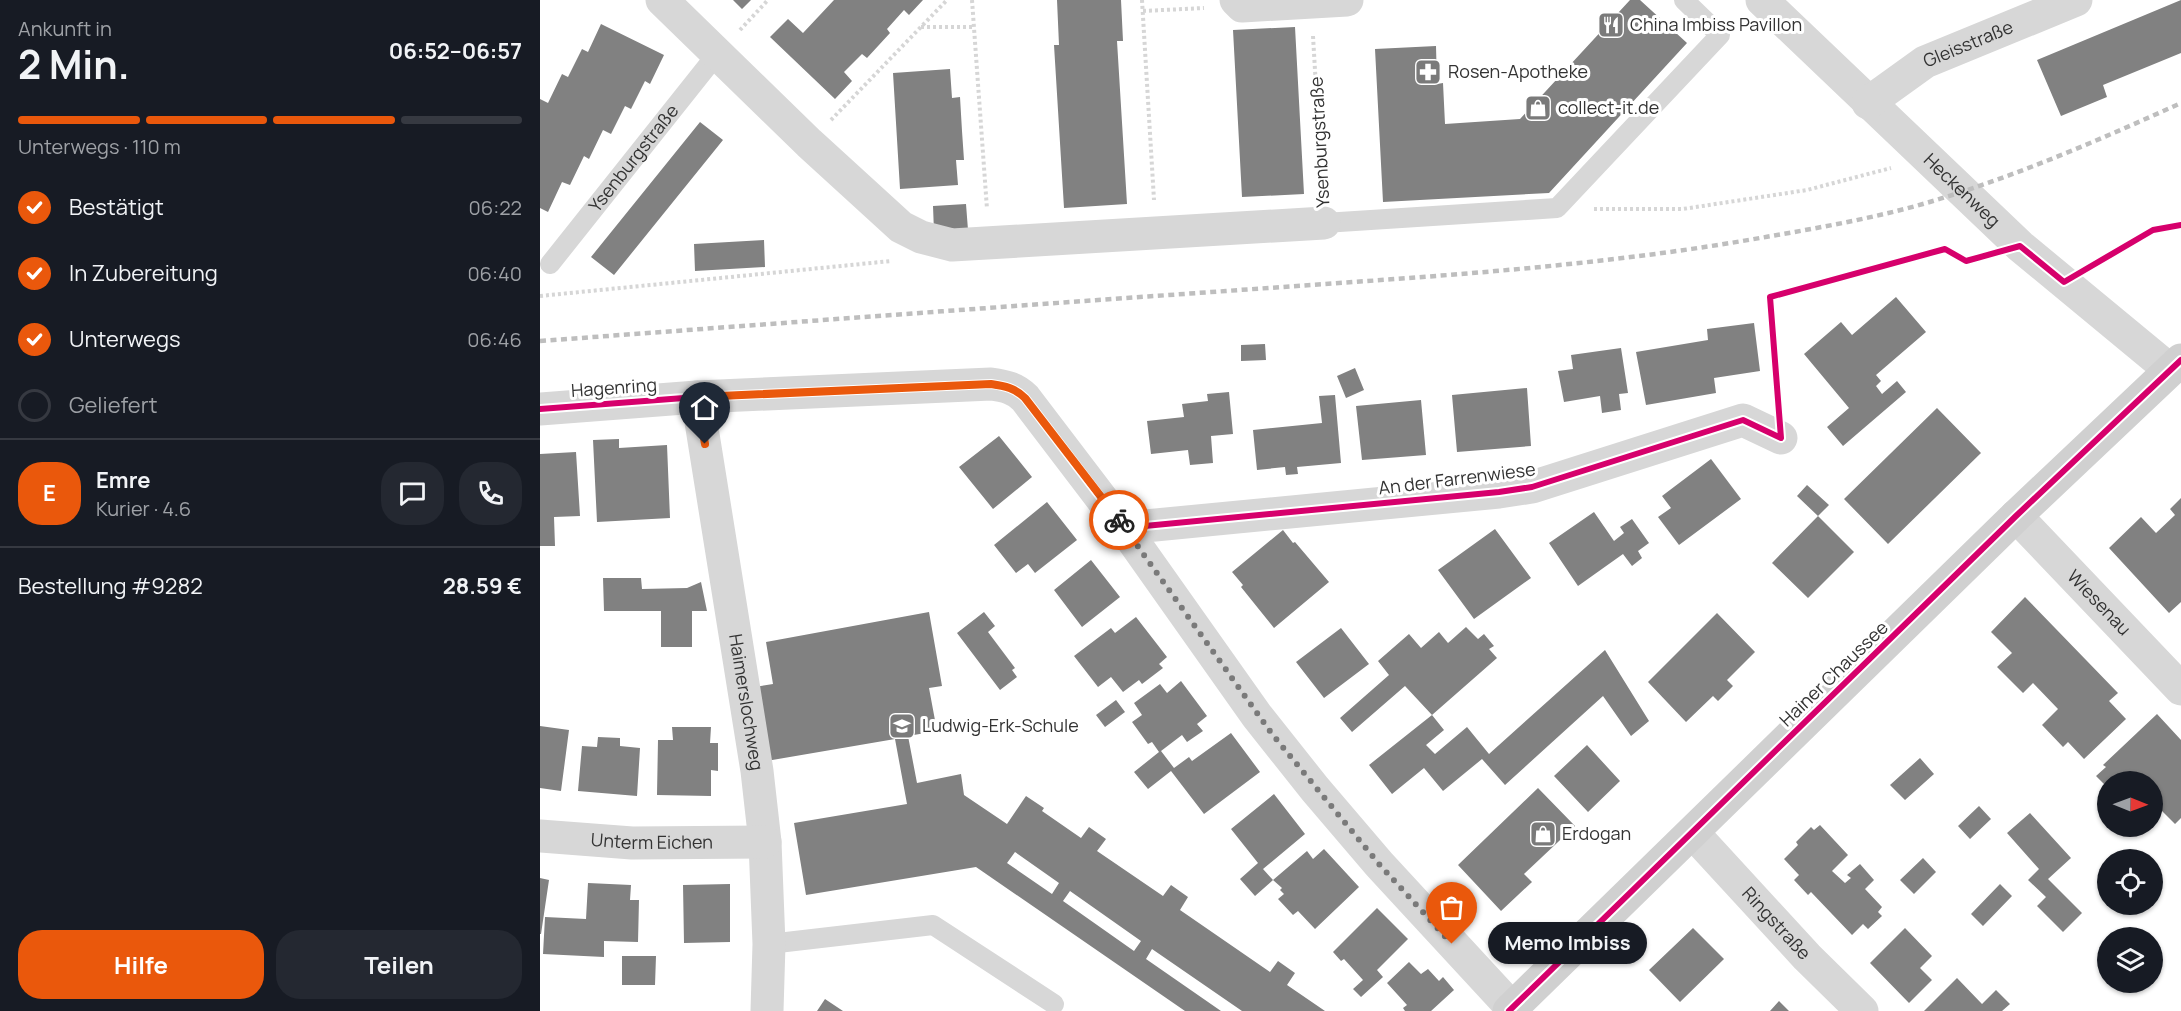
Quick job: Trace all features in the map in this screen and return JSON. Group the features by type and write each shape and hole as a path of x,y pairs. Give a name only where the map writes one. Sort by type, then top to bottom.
{"street":[{"name":"Ysenburgstraße","path":"662,0 809,143 901,227 921,237 952,245 1324,223"},
{"path":"1239,3 1347,0"},
{"name":"Heckenweg","path":"1762,0 2020,246 2064,282 2176,365"},
{"name":"Gleisstraße","path":"1868,103 1925,62 2076,0"},
{"name":"Hainer Chaussee","path":"1510,1009 2016,516 2176,365"},
{"name":"Hagenring","path":"540,408 697,397 991,384 1018,390 1125,528 1257,716 1315,789 1379,864 1510,1009"},
{"name":"Haimerslochweg","path":"697,397 757,771 765,842 769,944 767,1011"},
{"name":"An der Farrenwiese","path":"1125,528 1532,487 1743,420 1781,438"},
{"name":"Wiesenau","path":"2016,516 2181,689"},
{"name":"Ringstraße","path":"1693,833 1807,957 1862,1011"},
{"name":"Unterm Eichen","path":"540,836 632,843 765,842"}],"lane":[{"path":"1324,223 1557,208 1720,35 1684,0"},
{"name":"Ysenburgstraße","path":"550,264 717,54"},
{"path":"769,944 933,925 1054,1004"}],"path":[{"path":"717,54 768,0"},
{"path":"809,143 947,0"},
{"path":"972,0 990,242"},
{"path":"1142,0 1156,234"},
{"path":"1143,11 1239,3"},
{"path":"921,27 974,27"},
{"path":"1557,208 1683,209 1807,190 1894,168 1926,156"},
{"path":"2064,282 2153,230 2181,225"},
{"path":"1781,438 1770,297 1945,249 1966,261 2020,246"},
{"path":"540,296 892,261"}],"building":[{"path":"733,0 751,0 742,9"},
{"path":"834,0 923,0 909,15 904,10 887,29 890,33 867,58 862,54 844,72 852,81 835,99 770,37 788,19 803,33"},
{"path":"1057,0 1121,0 1123,41 1117,41 1127,204 1064,208 1054,45 1059,45"},
{"path":"1630,0 1640,0 1687,43 1549,193 1383,202 1375,49 1436,46 1437,84 1443,83 1445,124 1520,119"},
{"path":"2181,0 2181,53 2103,85 2107,97 2061,116 2037,60"},
{"path":"601,24 664,55 650,84 645,81 631,109 625,106 611,134 603,130 589,159 584,156 570,185 562,182 548,212 540,208 540,99 548,103 562,74 568,77 582,49 588,52"},
{"path":"1295,27 1304,194 1242,197 1233,30"},
{"path":"950,69 952,98 960,97 964,160 956,160 958,185 900,189 893,73"},
{"path":"700,122 723,140 614,275 591,257"},
{"path":"966,204 968,230 934,232 933,206"},
{"path":"764,240 765,267 695,271 694,244"},
{"path":"1896,297 1926,332 1876,375 1881,381 1876,386 1882,394 1897,381 1906,392 1843,446 1827,427 1849,408 1804,354 1841,322 1852,335"},
{"path":"1754,323 1760,371 1714,378 1716,393 1646,405 1636,352 1708,340 1707,329"},
{"path":"1265,344 1266,360 1241,361 1241,345"},
{"path":"1621,348 1628,393 1619,394 1621,410 1602,413 1600,396 1564,402 1558,371 1573,369 1571,355"},
{"path":"1355,368 1364,390 1346,398 1337,376"},
{"path":"1527,388 1531,446 1457,452 1452,395"},
{"path":"1229,392 1233,434 1211,436 1213,463 1190,465 1188,450 1151,454 1147,421 1184,417 1182,404 1208,401 1207,394"},
{"path":"1335,395 1341,463 1297,467 1298,474 1286,475 1285,467 1257,470 1253,430 1322,423 1319,396"},
{"path":"1421,400 1426,455 1362,460 1356,406"},
{"path":"1937,408 1981,453 1888,544 1844,499"},
{"path":"999,436 1032,477 993,509 959,467"},
{"path":"619,439 619,448 667,445 670,518 597,522 593,440"},
{"path":"576,452 580,516 554,517 555,546 540,546 540,454"},
{"path":"1711,459 1741,499 1679,545 1658,517 1671,508 1662,496"},
{"path":"1807,485 1829,505 1818,516 1797,496"},
{"path":"2181,498 2181,602 2169,613 2109,548 2141,517 2156,533 2175,515 2170,509"},
{"path":"1047,502 1077,540 1035,573 1028,564 1016,573 994,545"},
{"path":"1594,512 1614,541 1624,533 1620,527 1632,519 1649,543 1638,551 1642,558 1632,566 1623,554 1578,586 1549,543"},
{"path":"1818,516 1854,552 1808,598 1772,563"},
{"path":"1495,529 1531,578 1474,619 1438,570"},
{"path":"1283,530 1329,582 1274,628 1241,587 1243,585 1232,572"},
{"path":"1091,560 1120,597 1082,627 1054,590"},
{"path":"603,578 641,578 642,589 687,588 701,582 707,611 692,611 692,647 661,647 661,611 604,611"},
{"path":"2025,597 2118,693 2109,701 2126,719 2084,759 2068,742 2063,747 2042,725 2058,709 2033,683 2023,693 1997,667 2012,653 1991,632"},
{"path":"929,612 942,686 929,688 937,731 908,736 917,783 961,774 964,795 1007,824 1026,796 1044,808 1042,811 1081,838 1089,827 1106,839 1097,851 1163,896 1171,885 1188,897 1180,910 1270,972 1278,961 1295,973 1287,985 1325,1011 1242,1011 1152,949 1146,959 1221,1011 1185,1011 976,867 806,895 794,823 907,804 895,739 761,762 748,688 773,684 766,642","holes":["1015,852 1059,883 1052,894 1007,863","1070,891 1141,941 1134,951 1063,901"]},
{"path":"984,612 995,626 988,632 1015,668 1012,670 1017,677 1000,690 957,633"},
{"path":"1717,613 1755,652 1727,680 1733,686 1718,701 1713,696 1686,722 1648,682"},
{"path":"1136,617 1167,657 1159,664 1163,668 1142,684 1139,680 1123,692 1111,677 1098,687 1074,656 1111,628 1115,633"},
{"path":"1466,627 1478,639 1484,634 1494,646 1489,649 1497,658 1432,715 1405,686 1352,732 1340,718 1389,675 1378,661 1409,634 1421,648 1439,632 1448,643"},
{"path":"1341,628 1369,664 1324,698 1296,662"},
{"path":"1605,650 1649,721 1631,736 1603,696 1505,785 1482,759 1443,791 1424,768 1392,794 1369,765 1432,715 1444,730 1426,745 1435,754 1467,727 1489,754"},
{"path":"1181,681 1207,716 1197,724 1203,731 1187,742 1182,735 1161,751 1174,768 1189,757 1192,761 1231,733 1260,772 1204,814 1171,771 1148,789 1134,772 1159,752 1152,742 1148,744 1132,722 1142,715 1134,703 1160,684 1167,693"},
{"path":"1116,700 1125,712 1105,727 1096,715"},
{"path":"2157,714 2181,740 2181,818 2175,824 2163,812 2163,771 2102,771 2106,767 2103,765"},
{"path":"540,726 569,730 561,791 540,788"},
{"path":"672,727 711,727 710,743 718,743 718,771 711,770 711,796 657,795 658,740 673,740"},
{"path":"598,737 620,738 620,746 640,748 637,796 578,791 582,746 597,747"},
{"path":"1587,745 1620,781 1588,812 1554,776"},
{"path":"1920,758 1934,774 1905,800 1890,785"},
{"path":"1538,788 1575,826 1524,874 1532,882 1501,911 1458,865"},
{"path":"1274,794 1305,834 1263,869 1273,880 1255,896 1240,879 1258,863 1231,829"},
{"path":"1979,806 1991,819 1970,839 1958,826"},
{"path":"2030,813 2071,858 2048,879 2082,913 2063,932 2037,906 2046,897 2028,880 2039,869 2007,833"},
{"path":"1820,825 1848,855 1832,871 1845,883 1851,878 1847,875 1860,864 1874,880 1865,889 1882,907 1878,912 1882,916 1868,929 1863,924 1852,935 1811,892 1808,895 1794,880 1799,875 1784,859 1811,827 1814,830"},
{"path":"1324,849 1359,887 1315,929 1298,911 1293,915 1278,899 1284,894 1280,890 1282,888 1273,880 1307,851 1313,859"},
{"path":"1923,858 1936,872 1914,894 1900,880"},
{"path":"540,878 549,880 541,934 540,934"},
{"path":"588,883 631,885 630,900 639,900 638,942 604,941 604,957 543,954 545,917 586,919"},
{"path":"730,884 730,942 684,943 683,885"},
{"path":"2000,884 2012,896 1983,926 1971,914"},
{"path":"1377,908 1408,939 1377,970 1383,977 1361,997 1353,989 1363,980 1344,959 1341,961 1333,952"},
{"path":"1693,928 1724,959 1680,1002 1649,970"},
{"path":"1905,928 1932,956 1920,968 1932,980 1909,1003 1870,963"},
{"path":"622,956 656,956 655,985 622,985"},
{"path":"1409,962 1421,974 1428,969 1439,981 1443,977 1454,990 1431,1011 1405,1011 1403,1008 1407,1005 1387,983"},
{"path":"1957,978 1982,1004 1996,990 2010,1004 2002,1011 1924,1011"},
{"path":"825,999 843,1011 817,1011"},
{"path":"1779,1001 1789,1011 1770,1011"}],"railway":[{"path":"540,341 1427,277 1627,258 1694,249 1877,216 1950,196 2050,159 2181,103"}],"cycle path":[{"path":"540,409 697,397 991,384 1001,386 1014,390 1025,398 1124,528 1499,492 1532,487 1743,420 1781,438 1770,297 1945,249 1966,261 2020,246 2064,282 2153,230 2181,225"},
{"path":"1509,1011 2016,516 2181,360"}],"way so far":[{"path":"1119,520 1257,716 1379,864 1452,944"}],"place":[{"name":"China Imbiss Pavillon","path":"1611,25"},
{"name":"Rosen-Apotheke","path":"1428,72"},
{"name":"collect-it.de","path":"1538,108"},
{"name":"Ludwig-Erk-Schule","path":"902,726"},
{"name":"Erdogan","path":"1543,834"},
{"name":"Memo Imbiss","path":"1452,944"}],"route":[{"path":"705,444 697,397 991,384 1008,386 1018,390 1025,398 1119,520"}]}
